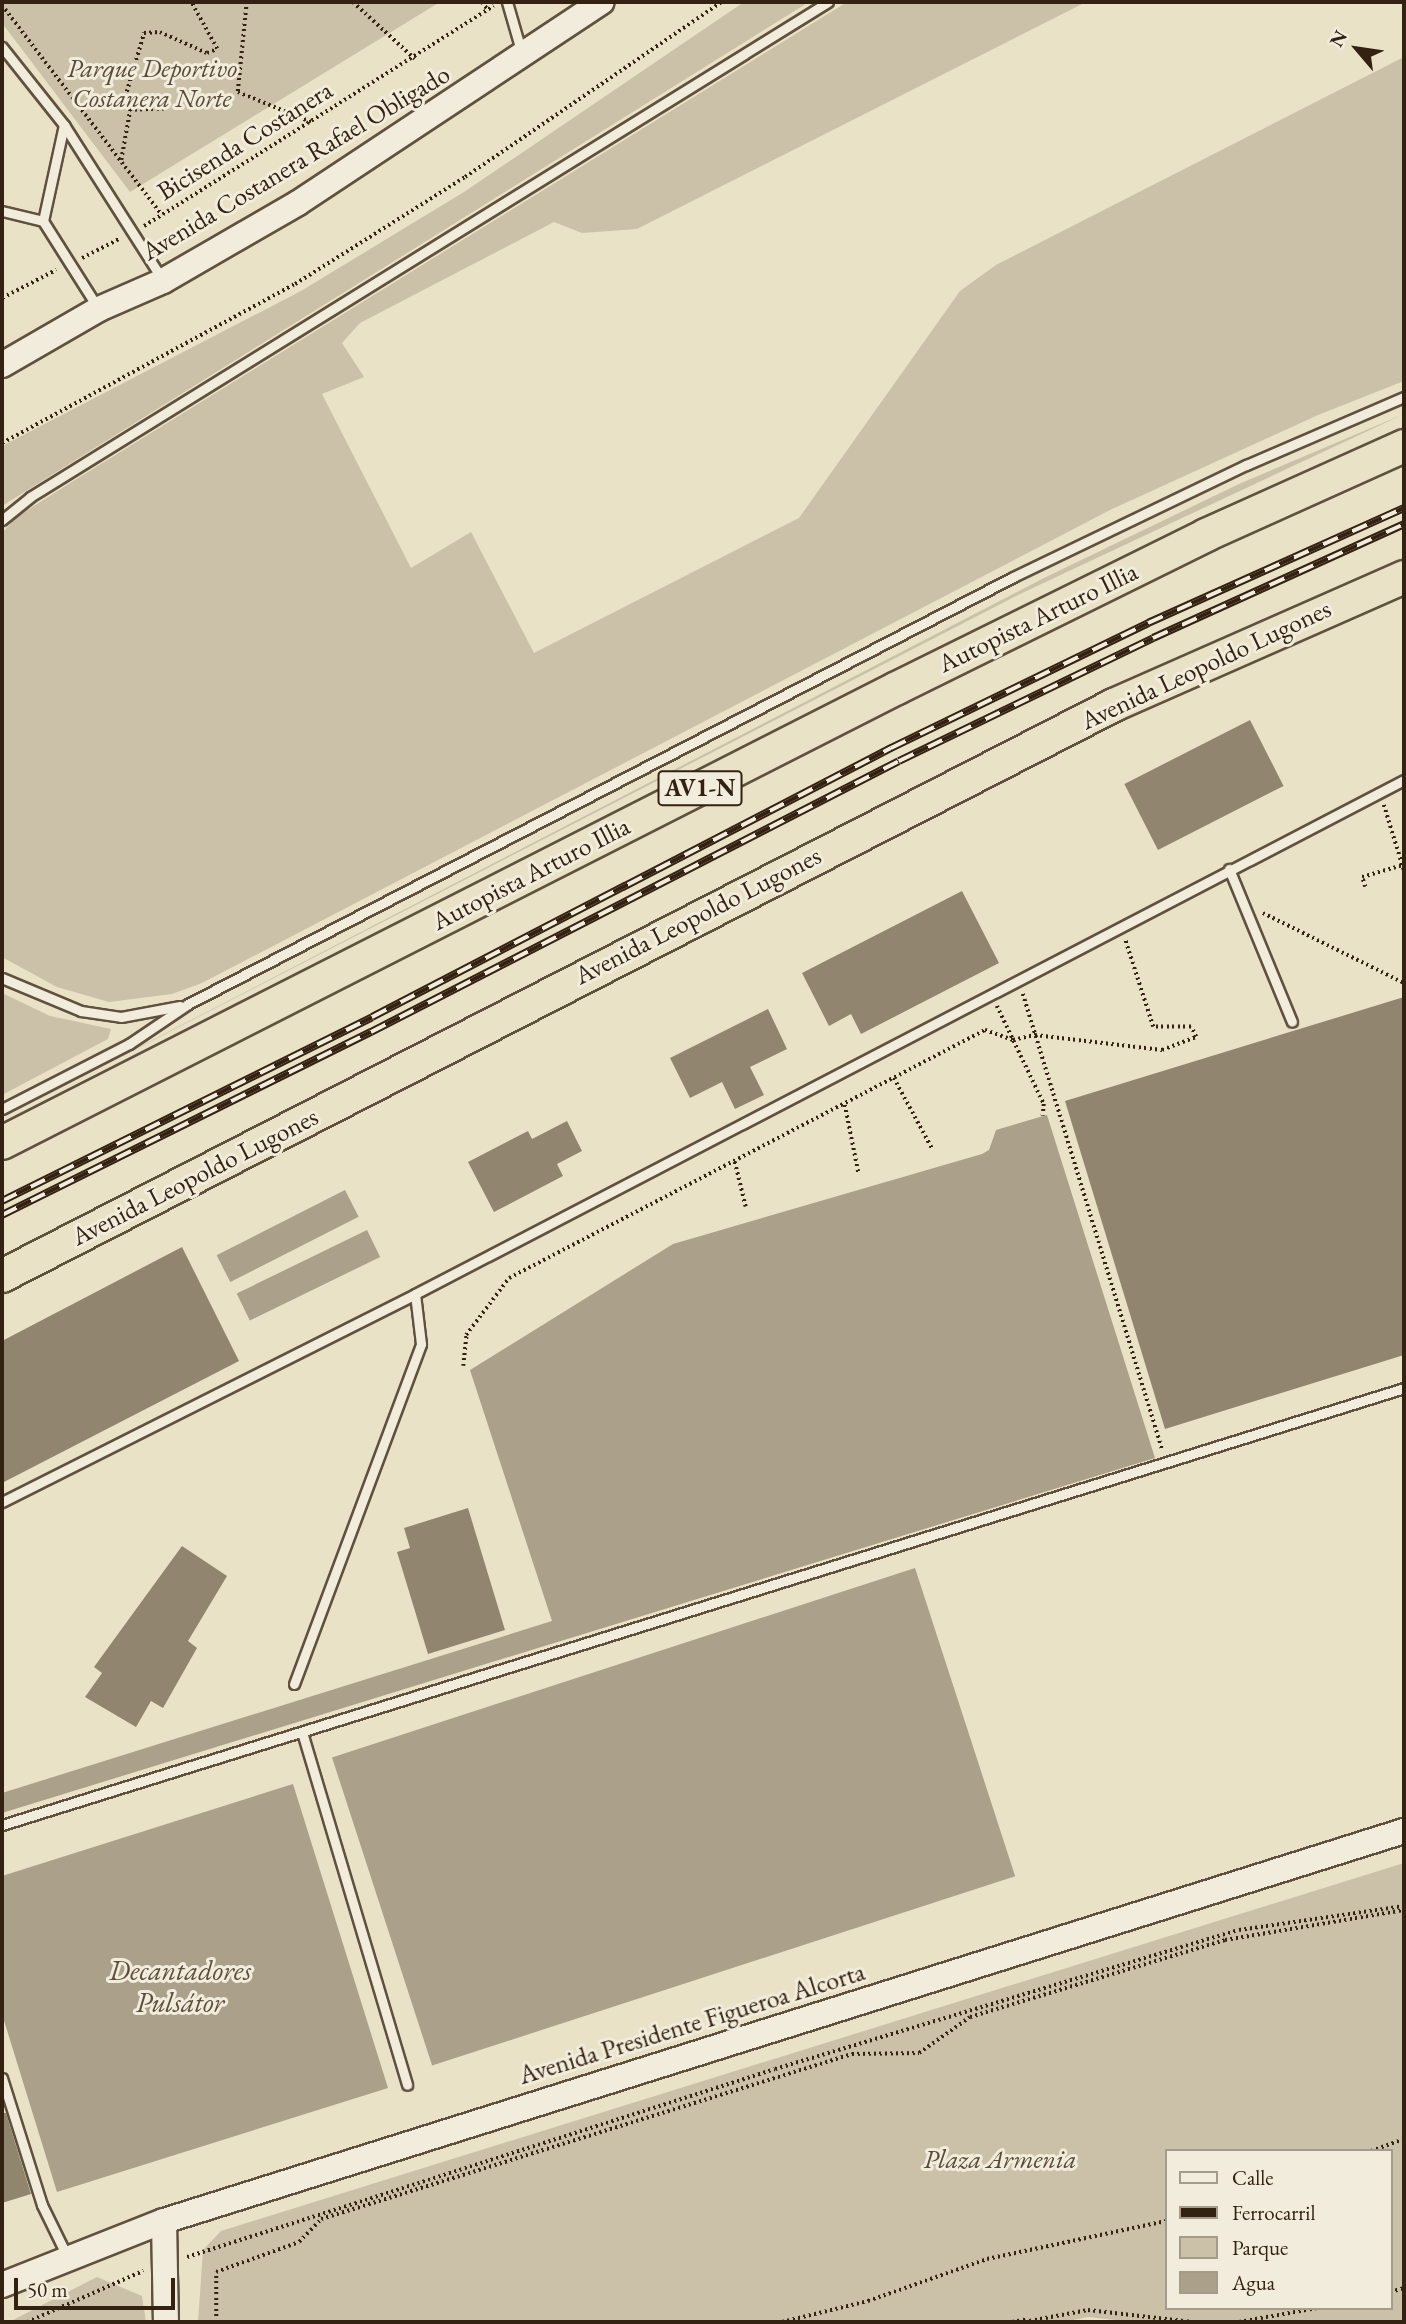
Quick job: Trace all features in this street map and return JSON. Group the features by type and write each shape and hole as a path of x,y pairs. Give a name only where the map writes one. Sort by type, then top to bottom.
{"highway":[{"name":"Autopista Arturo Illia","path":"2,1143 910,682 1206,535 1404,446"},
{"name":"Avenida Leopoldo Lugones","path":"2,1276 1114,705 1404,577"}],"main road":[{"name":"Avenida Costanera Rafael Obligado","path":"5,366 99,309 163,281 298,203 523,57 587,6"},
{"name":"Avenida Presidente Figueroa Alcorta","path":"2,2286 67,2256 164,2221 1404,1831"},
{"path":"164,2221 166,2322"}],"lane":[{"path":"507,2 523,57"},
{"path":"2,520 30,497 828,2"},
{"path":"2,47 64,125 163,281"},
{"path":"43,221 64,125"},
{"path":"2,211 43,221 99,309"},
{"path":"2,1109 129,1044 188,1004 1013,577 1246,465 1404,397"},
{"path":"2,1502 415,1294 1404,780"},
{"path":"1229,869 1292,1022"},
{"path":"2,978 57,1004 121,1017 156,1014 188,1004"},
{"path":"294,1684 421,1344 415,1294"},
{"path":"2,1825 1404,1388"},
{"path":"302,1732 407,2085"},
{"path":"2,2078 43,2205 67,2256"}],"path":[{"path":"121,161 130,110 125,97 144,33 160,32 207,53 217,49 191,2"},
{"path":"247,2 238,92 312,123"},
{"path":"353,2 415,59"},
{"path":"482,2 488,10"},
{"name":"Bicisenda Costanera","path":"2,298 163,215 415,59 500,2"},
{"path":"2,443 295,284 465,177 722,2"},
{"path":"2,5 163,215"},
{"path":"130,110 164,109"},
{"path":"1364,887 1362,877 1403,867 1379,791"},
{"path":"1244,903 1404,984"},
{"path":"463,1366 466,1335 509,1278 985,1030 1013,1040 1035,1035 1162,1050 1196,1037 1191,1027 1153,1027 1121,926"},
{"path":"1018,979 1166,1462"},
{"path":"990,994 1044,1104 1043,1116"},
{"path":"894,1078 933,1150"},
{"path":"845,1104 859,1175"},
{"path":"735,1162 746,1207"},
{"path":"216,2322 216,2272 299,2242 321,2219 852,2054 919,2053 970,2017 1225,1940 1404,1908"},
{"path":"27,2322 115,2281 165,2264 775,2069 1239,1930 1404,1908"},
{"path":"1376,2149 1404,2138"},
{"path":"782,2322 868,2301 987,2259 1164,2221"},
{"path":"1012,2322 1088,2310 1192,2322"},
{"path":"1239,2322 1306,2310"},
{"path":"1024,2322 1032,2318"}],"green space":[{"name":"Parque Deportivo Costanera Norte","path":"2,2 440,2 130,192 2,23"},
{"path":"744,2 809,2 2,506 2,448 6,444 301,291 464,192"},
{"path":"847,2 1086,2 637,229 582,233 554,222 360,323 342,343 364,377 322,394 411,568 471,532 534,653 799,518 960,291 996,265 1404,57 1404,381 1318,415 1110,510 202,983 172,994 109,1002 57,987 2,957 2,533 18,516 75,480"},
{"path":"1404,414 1020,594 2,1118 1046,577 1239,484"},
{"path":"2,993 50,1016 111,1029 108,1039 2,1095"},
{"name":"Plaza Armenia","path":"1404,1863 1404,2322 1134,2322 1088,2317 1063,2322 198,2322 203,2250 221,2231"},
{"path":"97,2277 142,2296 146,2322 9,2322"}],"water":[{"path":"1047,1115 1155,1458 2,1813 2,1793 552,1621 470,1370 673,1244 982,1154 989,1150 996,1130"},
{"path":"345,1190 359,1217 230,1282 217,1255"},
{"path":"367,1230 380,1257 250,1321 237,1294"},
{"path":"915,1568 1015,1876 432,2066 332,1757"},
{"name":"Decantadores Pulsátor","path":"293,1784 388,2088 57,2192 2,2014 2,1876"}],"building":[{"path":"1250,720 1284,786 1158,850 1124,784"},
{"path":"962,891 999,963 861,1034 851,1014 829,1026 802,973"},
{"path":"1404,997 1404,1355 1165,1429 1065,1101"},
{"path":"768,1009 787,1049 750,1067 764,1095 735,1109 722,1082 690,1098 670,1058"},
{"path":"567,1121 582,1151 557,1164 563,1176 494,1212 468,1162 528,1131 532,1139"},
{"path":"182,1247 239,1361 2,1483 2,1341"},
{"path":"468,1508 505,1630 428,1654 397,1552 410,1548 404,1528"},
{"path":"182,1546 227,1576 188,1641 197,1648 163,1708 151,1701 136,1727 85,1697 102,1673 94,1667"},
{"path":"2,2113 6,2113 31,2194 2,2203"}],"railway":[{"path":"2,1201 372,1017 891,748 1148,623 1404,508"},
{"path":"2,1215 371,1032 899,761 1153,638 1404,524"}]}
